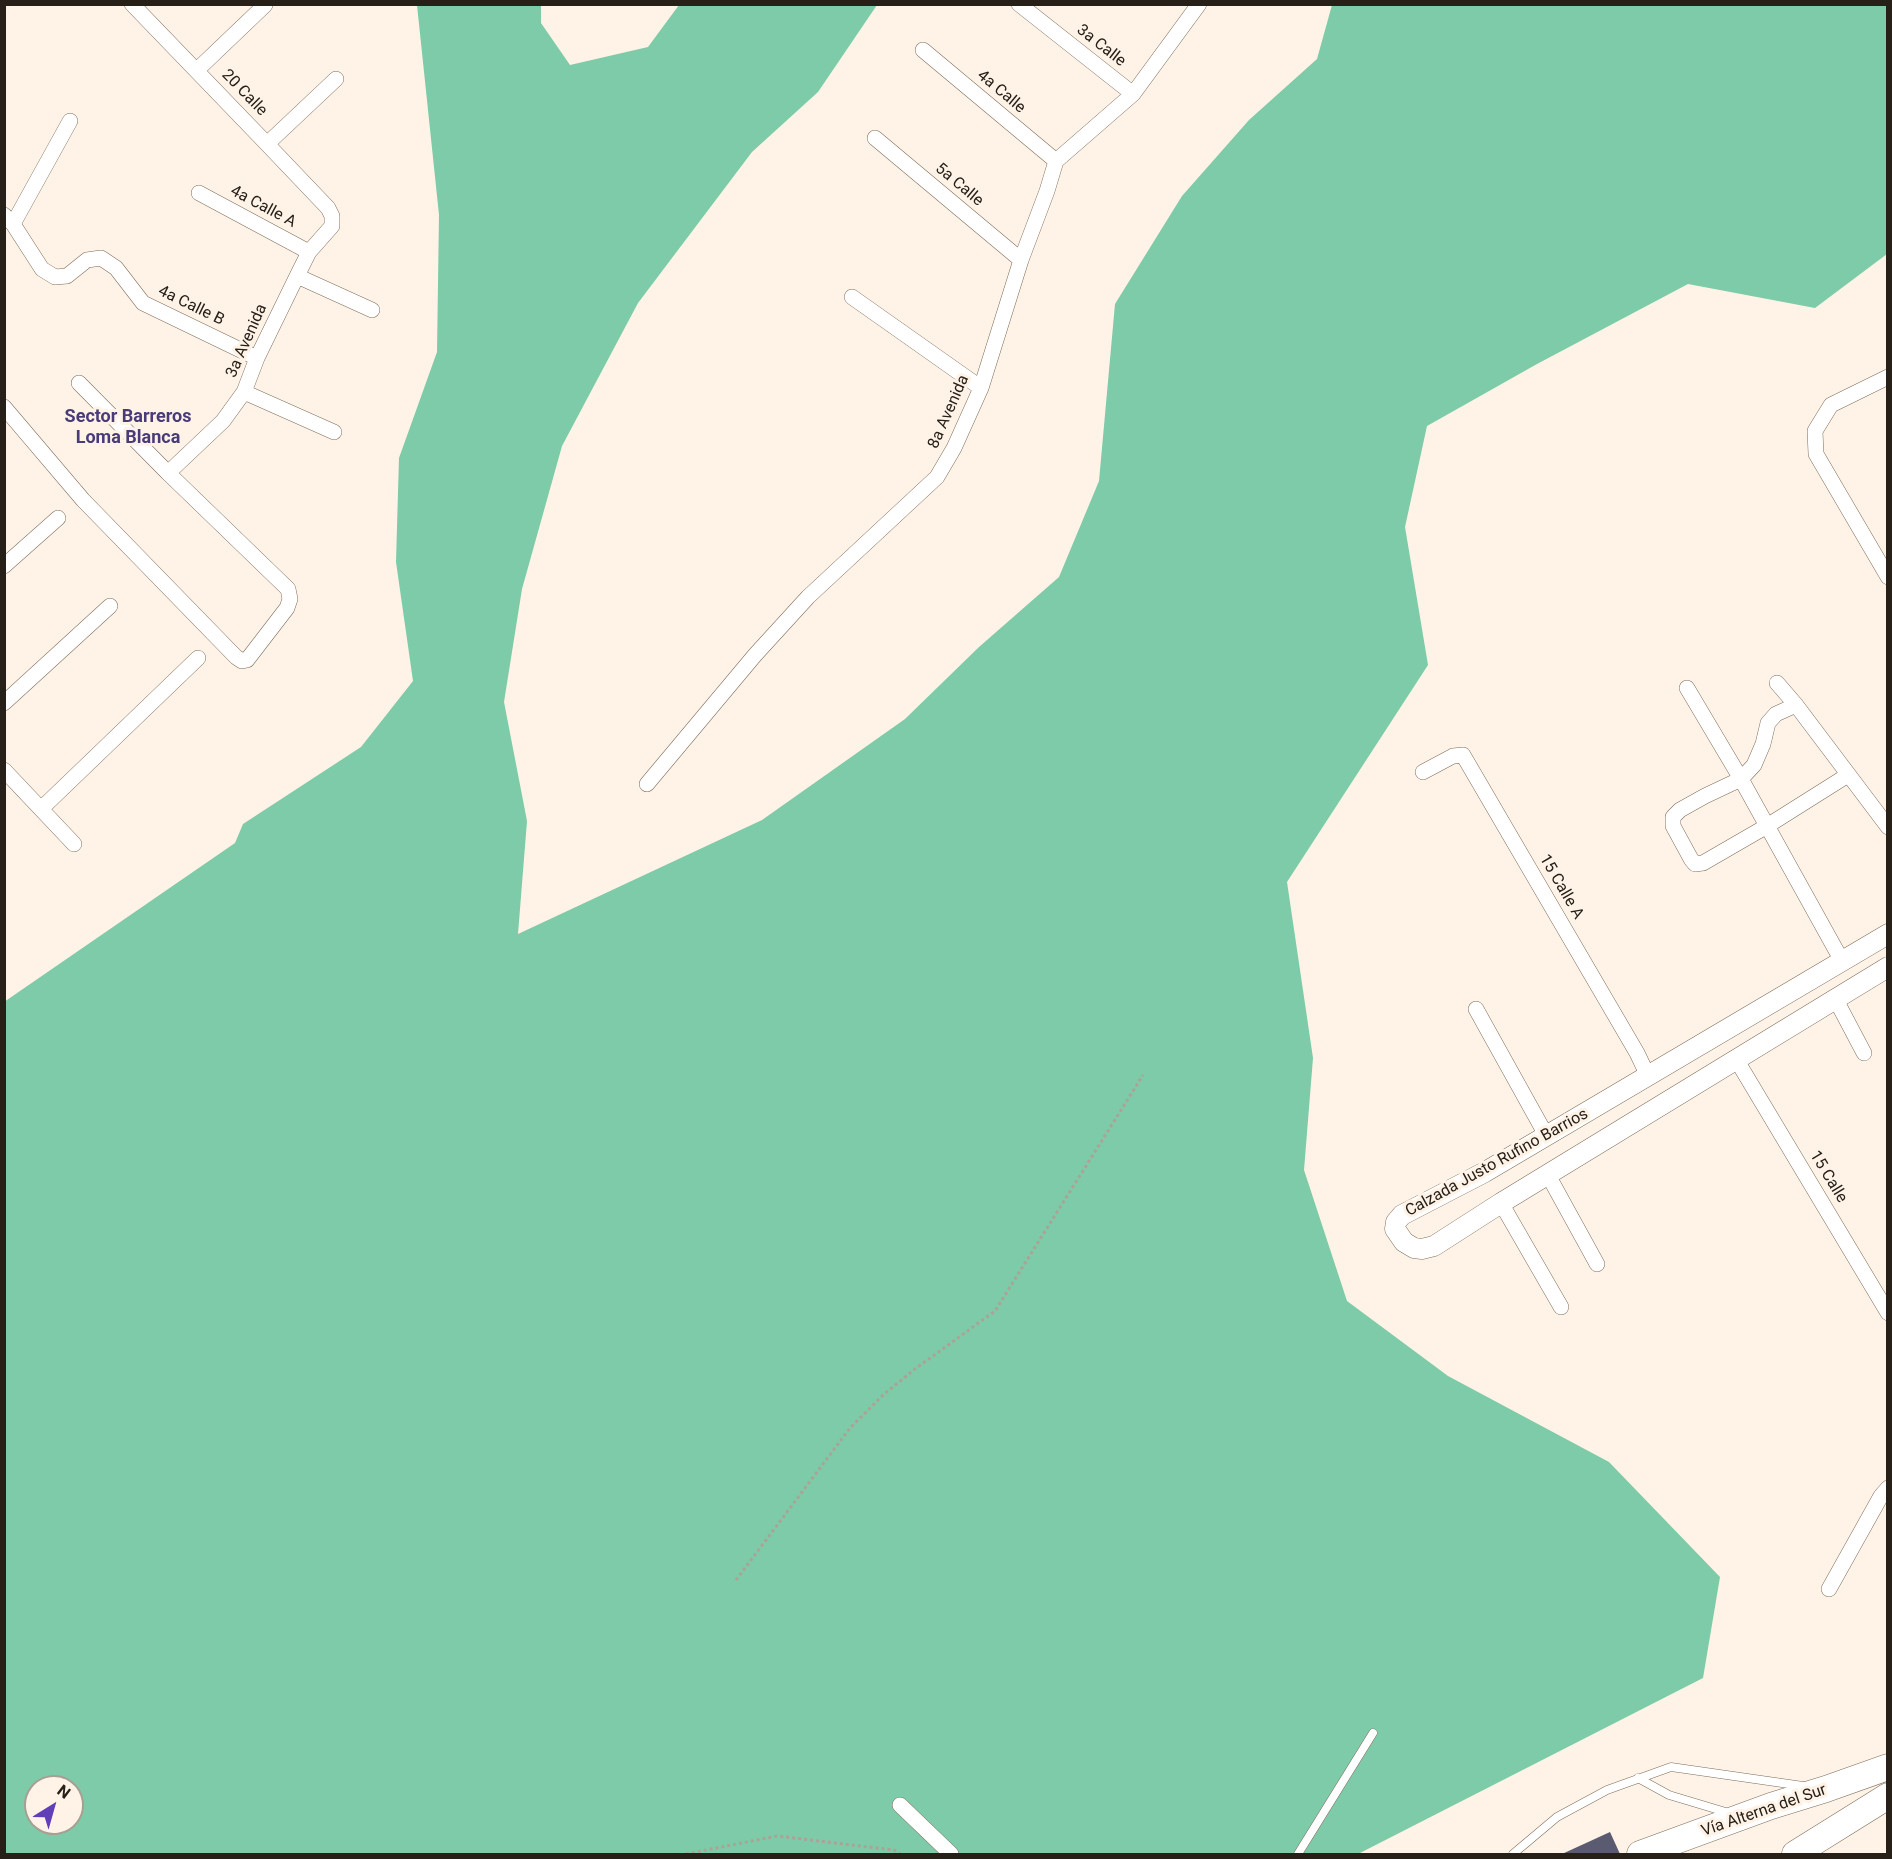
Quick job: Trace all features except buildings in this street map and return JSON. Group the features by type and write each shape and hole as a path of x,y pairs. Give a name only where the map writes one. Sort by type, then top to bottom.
{"highway":[{"name":"Vía Alterna del Sur","path":"1640,1854 1887,1767"},
{"path":"1795,1854 1882,1799"},
{"path":"1820,1854 1882,1799"}],"street":[{"name":"20 Calle","path":"132,4 328,208"},
{"name":"3a Calle","path":"1019,4 1133,94"},
{"path":"197,70 265,5"},
{"path":"1056,161 1133,94 1192,7"},
{"name":"4a Calle","path":"923,50 1056,161"},
{"path":"267,144 336,79"},
{"path":"9,220 70,121"},
{"name":"5a Calle","path":"875,138 1021,260"},
{"name":"8a Avenida","path":"647,784 754,655 807,597 937,477 954,448 981,388 1021,260 1056,161"},
{"name":"4a Calle A","path":"199,193 309,252"},
{"name":"3a Avenida","path":"168,473 223,421 244,392 256,358 309,252 332,226 332,216 328,208"},
{"name":"4a Calle B","path":"9,220 42,269 55,277 67,276 87,260 101,258 116,268 143,303 256,358"},
{"path":"297,276 372,310"},
{"path":"852,297 981,388"},
{"path":"1887,377 1831,405 1815,431 1816,454 1887,577"},
{"path":"4,407 83,500 236,657 242,661 247,660 287,608 290,599 288,589 79,383"},
{"path":"244,392 334,432"},
{"path":"4,566 58,518"},
{"path":"4,703 110,606"},
{"path":"41,809 198,658"},
{"path":"1777,683 1887,827"},
{"path":"1687,688 1741,779 1842,961"},
{"path":"1796,705 1776,714 1768,723 1763,744 1754,765 1741,779 1680,810 1673,817 1672,826 1695,864 1703,863 1767,826 1848,775"},
{"name":"15 Calle A","path":"1423,772 1453,756 1463,755 1637,1053 1648,1076"},
{"path":"4,770 74,844"},
{"name":"Calzada Justo Rufino Barrios","path":"1887,934 1485,1172 1402,1215 1396,1222 1395,1229 1404,1242 1414,1248 1434,1246 1887,967"},
{"path":"1836,1000 1864,1053"},
{"path":"1476,1009 1546,1135"},
{"name":"15 Calle","path":"1736,1059 1887,1313"},
{"path":"1582,1114 1601,1143"},
{"path":"1548,1175 1598,1264"},
{"path":"1501,1203 1561,1307"},
{"path":"1829,1589 1887,1488"},
{"path":"900,1805 951,1854"}],"lane":[{"path":"1298,1854 1372,1733"},
{"path":"1513,1854 1557,1816 1607,1790 1671,1767 1826,1790"},
{"path":"1638,1778 1669,1794 1742,1817"}],"path":[{"path":"736,1580 850,1428 883,1395 915,1369 995,1311 1143,1075"},
{"path":"686,1854 777,1836 894,1850 900,1854"}],"green space":[{"path":"417,5 541,5 541,23 570,65 648,47 679,5 877,5 818,92 752,152 638,303 562,446 522,589 504,702 527,821 518,934 762,820 905,719 979,647 1059,577 1099,481 1115,304 1182,196 1249,120 1317,59 1332,5 1887,5 1887,254 1815,308 1688,284 1537,364 1427,426 1405,527 1428,665 1287,882 1313,1058 1304,1170 1347,1301 1448,1376 1609,1462 1720,1577 1703,1678 1358,1854 5,1854 4,1002 235,843 243,824 361,747 413,681 396,562 399,458 437,352 439,215"}],"district":[{"name":"Sector Barreros Loma Blanca","path":"128,427"}]}
